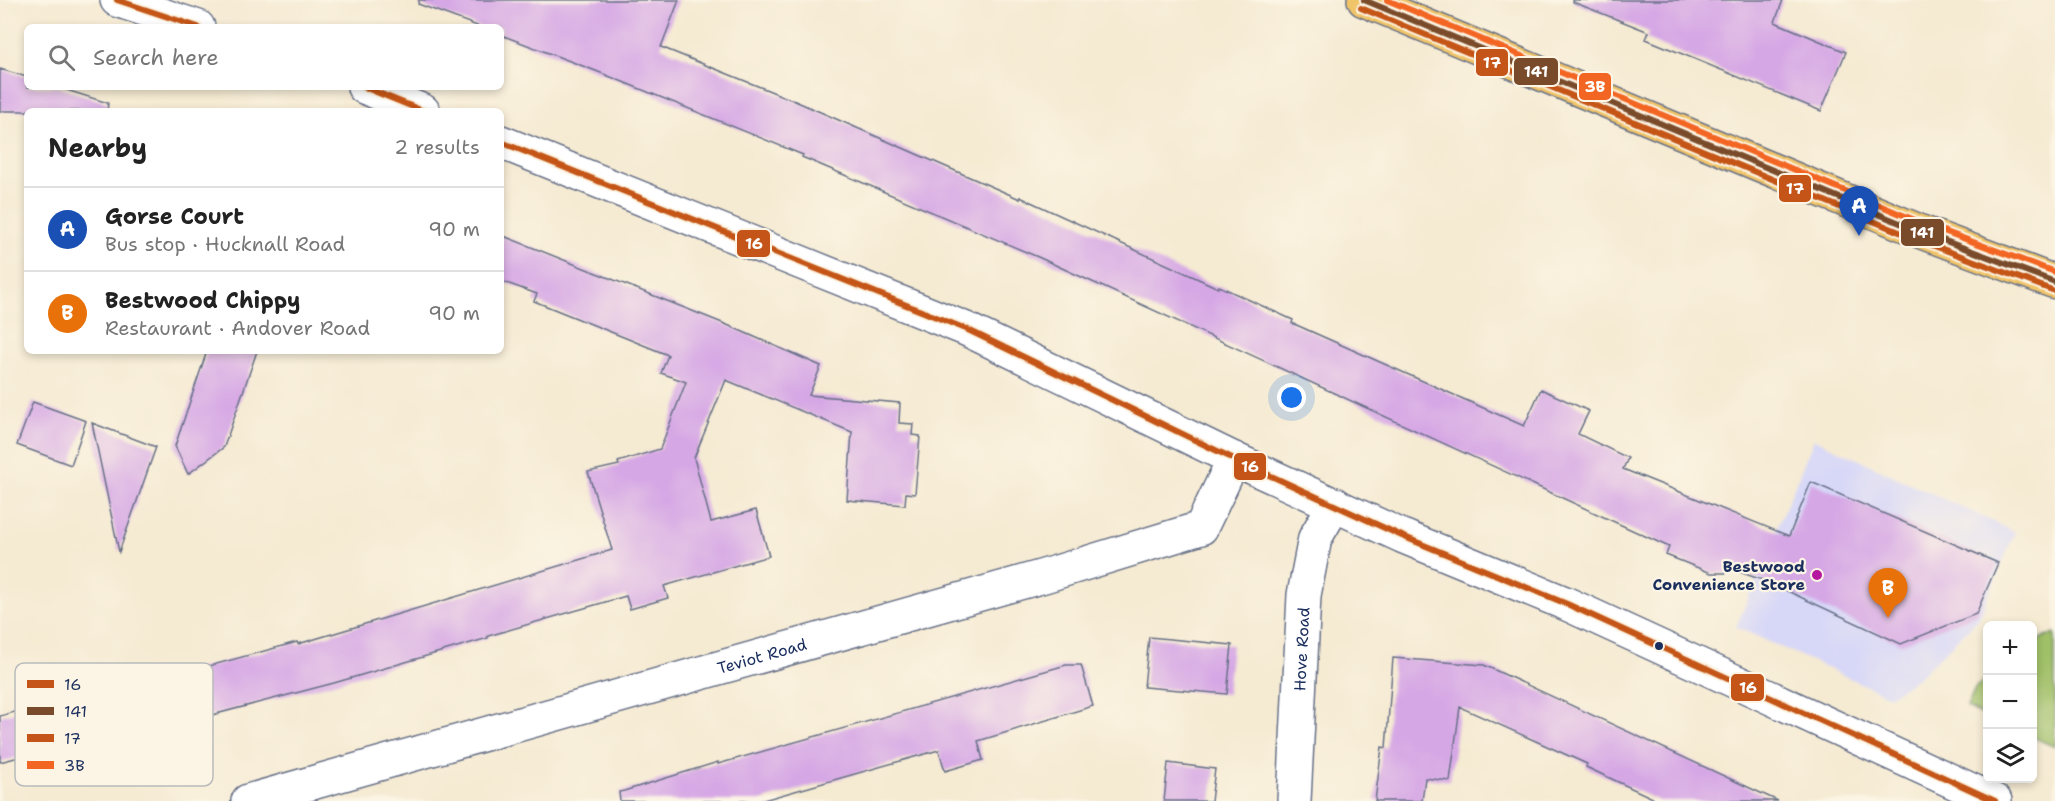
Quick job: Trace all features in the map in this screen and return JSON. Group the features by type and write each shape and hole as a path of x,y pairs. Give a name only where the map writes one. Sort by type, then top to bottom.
{"main road":[{"path":"1364,0 1924,233 2055,282"}],"street":[{"path":"117,0 189,24"},
{"path":"371,90 416,108"},
{"path":"504,143 966,329 1234,459 1402,536 1567,604 1995,801"},
{"name":"Teviot Road","path":"248,801 1044,576 1201,528 1234,459"},
{"name":"Hove Road","path":"1294,801 1304,595 1315,538 1335,504"}],"shaded area":[{"path":"1814,439 2015,532 1979,618 1919,677 1889,696 1736,627"}],"green space":[{"path":"2055,633 2055,747 2037,739 2037,642"},
{"path":"1983,681 1983,715 1967,707 1975,688"}],"building":[{"path":"419,0 679,0 661,47 795,101 1020,199 1020,197 1293,320 1292,323 1524,426 1541,389 1589,411 1578,434 1628,458 1623,469 1789,536 1811,482 1998,563 1976,614 1901,644 1768,582 1728,568 1726,573 1711,573 1666,555 1669,547 1038,257 802,157 803,155 504,36 504,24 472,24 418,4"},
{"path":"1573,0 1783,0 1775,22 1846,52 1821,111 1646,39 1649,32 1573,2"},
{"path":"0,69 24,76 24,90 67,90 108,103 107,108 24,108 24,111 0,111"},
{"path":"504,236 725,324 821,366 809,395 900,403 899,423 913,424 912,435 920,436 915,494 906,493 905,505 847,500 852,432 726,380 694,458 711,522 756,510 769,556 664,586 668,598 630,609 626,596 334,683 213,715 213,665 297,642 298,644 612,550 588,472 619,465 618,462 660,449 686,382 661,373 668,355 534,301 537,294 504,282"},
{"path":"206,354 256,354 224,447 188,474 175,446"},
{"path":"33,402 86,421 71,465 17,445"},
{"path":"92,423 156,447 119,552"},
{"path":"1149,637 1232,645 1227,694 1144,687"},
{"path":"1393,658 1484,665 1778,801 1659,801 1586,767 1587,764 1460,707 1450,781 1425,778 1422,801 1375,801 1382,747 1386,748"},
{"path":"1066,665 1081,665 1093,706 978,741 983,760 945,771 939,750 760,801 620,801 619,792 718,762 718,764"},
{"path":"15,712 15,758 0,762 0,716"},
{"path":"1168,763 1215,769 1211,801 1164,801"}],"transit line":[{"name":"16","path":"117,0 189,24"},
{"name":"141","path":"1364,0 1924,233 2055,282"},
{"name":"3B","path":"1387,0 1927,225 2055,272"},
{"name":"17","path":"1361,8 1921,241 2052,290"},
{"name":"16","path":"371,90 416,108"},
{"name":"16","path":"504,143 966,329 1234,459 1402,536 1567,604 1995,801"}],"place":[{"name":"Gorse Court","path":"1859,236"},
{"name":"Bestwood Convenience Store","path":"1817,575"},
{"name":"Bestwood Chippy","path":"1888,618"}]}
